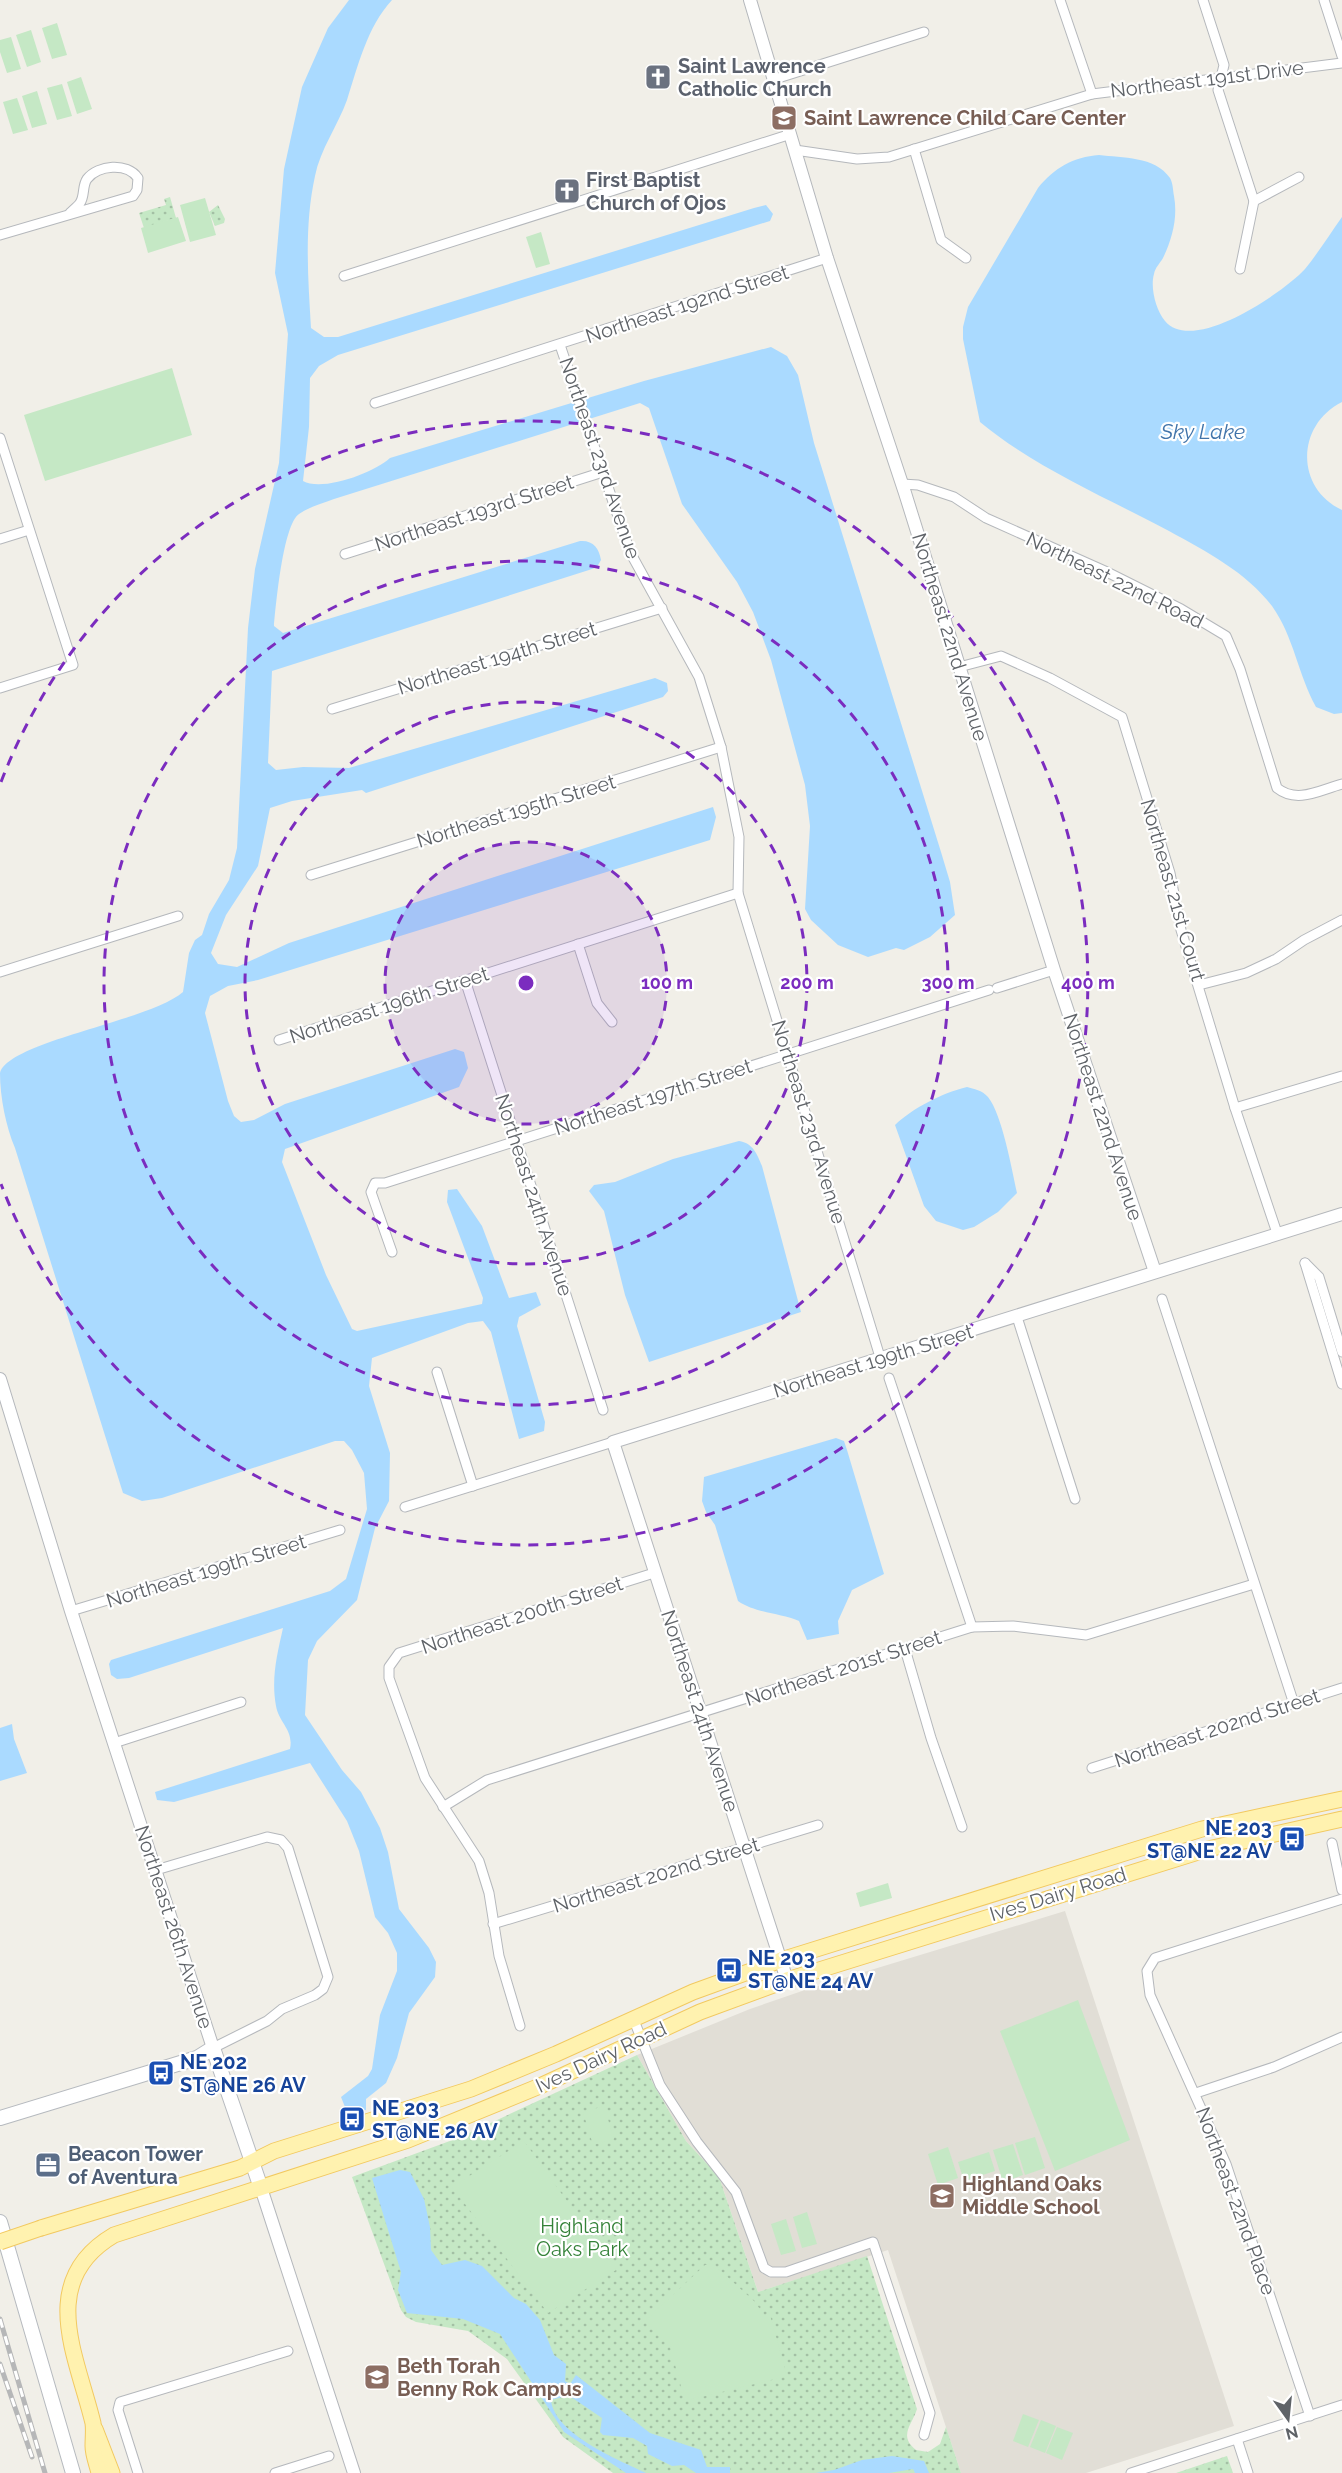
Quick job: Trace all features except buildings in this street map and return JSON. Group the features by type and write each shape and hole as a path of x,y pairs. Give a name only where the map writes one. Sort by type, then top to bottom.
{"main road":[{"name":"Ives Dairy Road","path":"0,2242 240,2168 274,2151 488,2083 693,1992 782,1960 1202,1829 1342,1799"},
{"name":"Ives Dairy Road","path":"99,2473 93,2449 94,2426 67,2322 68,2295 82,2263 100,2244 119,2232 408,2140 540,2086 641,2038 787,1980 1208,1849 1342,1819"},
{"path":"0,2118 197,2058 213,2048"},
{"name":"Northeast 26th Avenue","path":"213,2048 261,2188"},
{"path":"0,2223 73,2473"},
{"path":"94,2426 112,2473"}],"street":[{"name":"Northeast 22nd Avenue","path":"750,0 827,258 902,484 1054,970 1155,1272"},
{"path":"1060,0 1092,94"},
{"path":"1203,0 1224,65 1218,90 1254,201 1240,269"},
{"path":"1324,0 1342,56"},
{"path":"775,79 924,32"},
{"name":"Northeast 191st Drive","path":"795,150 857,159 888,157 1092,94 1221,76 1342,63"},
{"path":"344,276 791,134"},
{"path":"914,149 940,240 966,258"},
{"path":"0,235 133,196 137,190 138,178 130,168 124,166 94,174 86,181 81,202 70,213"},
{"path":"1254,201 1299,177"},
{"name":"Northeast 192nd Street","path":"375,403 827,258"},
{"name":"Northeast 23rd Avenue","path":"560,345 630,552 699,677 721,747 739,837 738,893 880,1357"},
{"path":"0,438 72,665 0,688"},
{"name":"Northeast 193rd Street","path":"345,554 603,472"},
{"name":"Northeast 22nd Road","path":"902,484 918,485 954,497 986,518 1114,576 1181,609 1226,636 1240,669 1277,788 1284,794 1299,797 1342,784"},
{"path":"0,539 29,530"},
{"name":"Northeast 194th Street","path":"332,709 662,608"},
{"name":"Northeast 21st Court","path":"959,667 1001,656 1097,702 1122,717 1170,873 1181,930 1235,1108 1277,1233"},
{"name":"Northeast 195th Street","path":"311,875 721,747"},
{"name":"Northeast 196th Street","path":"279,1040 738,893"},
{"path":"0,972 178,916"},
{"path":"1199,985 1246,973 1276,959 1304,940 1342,920"},
{"path":"578,944 597,1003 612,1022"},
{"name":"Northeast 197th Street","path":"392,1252 371,1192 375,1183 385,1183 1054,970"},
{"name":"Northeast 24th Avenue","path":"465,980 603,1410"},
{"path":"1235,1108 1342,1076"},
{"name":"Northeast 199th Street","path":"405,1507 1342,1214"},
{"path":"1342,1352 1319,1277 1305,1263 1342,1384"},
{"path":"1162,1299 1294,1704"},
{"path":"1017,1317 1075,1498"},
{"path":"437,1372 473,1486"},
{"path":"889,1378 972,1628"},
{"name":"Northeast 26th Avenue","path":"0,1379 71,1611 213,2048"},
{"name":"Northeast 24th Avenue","path":"613,1442 787,1980"},
{"name":"Northeast 199th Street","path":"71,1611 340,1530"},
{"name":"Northeast 200th Street","path":"443,1807 425,1778 407,1735 389,1678 392,1660 399,1653 654,1573"},
{"name":"Northeast 201st Street","path":"443,1807 487,1780 972,1628 1013,1626 1086,1635 1254,1584"},
{"path":"905,1649 931,1738 962,1827"},
{"name":"Northeast 202nd Street","path":"1092,1768 1342,1688"},
{"path":"114,1743 241,1702"},
{"path":"443,1807 479,1862 489,1893 499,1956 520,2026"},
{"name":"Northeast 202nd Street","path":"494,1924 818,1825"},
{"path":"156,1870 267,1837 280,1840 288,1848 328,1977 323,1989 315,1995 282,2009 267,2021 213,2048"},
{"path":"1332,1843 1342,1890"},
{"name":"Northeast 22nd Place","path":"1310,2416 1226,2164 1150,1995 1147,1971 1155,1958 1342,1899"},
{"path":"633,2018 660,2085 697,2142 736,2192 764,2268 771,2272 786,2272 873,2242 930,2413 924,2435"},
{"path":"1196,2093 1274,2067 1342,2037"},
{"name":"Northeast 26th Avenue","path":"261,2188 354,2473"},
{"path":"138,2473 118,2404 130,2398 288,2351"},
{"path":"1131,2473 1342,2406"},
{"path":"1237,2439 1248,2473"},
{"path":"274,2473 329,2456"}],"shaded area":[{"name":"Highland Oaks Middle School","path":"1065,1911 1234,2426 1086,2473 961,2473 888,2250 758,2292 719,2177 686,2141 637,2055 750,2009 805,1990"}],"green space":[{"path":"57,23 67,55 52,59 42,28"},
{"path":"31,30 41,62 27,67 16,35"},
{"path":"11,37 21,69 7,73 0,52 0,40"},
{"path":"81,77 92,109 77,114 67,82"},
{"path":"62,84 72,116 57,120 47,88"},
{"path":"37,91 47,124 32,128 22,96"},
{"path":"17,98 28,130 13,134 3,102"},
{"path":"170,197 176,218 144,228 139,213 166,205 164,199"},
{"path":"205,198 216,235 190,242 180,205"},
{"path":"218,205 225,219 224,223 215,226 209,212"},
{"path":"178,217 186,241 148,253 141,228"},
{"path":"541,232 550,264 536,268 526,237"},
{"path":"172,368 192,435 45,481 24,415"},
{"path":"888,1883 892,1898 860,1907 856,1893"},
{"path":"1078,2000 1130,2140 1055,2171 1000,2031"},
{"name":"Highland Oaks Park","path":"637,2055 686,2141 719,2177 758,2292 867,2256 917,2409 908,2430 908,2440 916,2450 928,2452 940,2444 946,2427 961,2473 613,2473 563,2437 507,2359 468,2331 416,2322 406,2317 401,2310 352,2177 458,2138"},
{"path":"604,2106 614,2139 593,2145 583,2112"},
{"path":"1035,2137 1045,2168 1025,2175 1015,2143"},
{"path":"524,2141 616,2270 548,2313 452,2187"},
{"path":"1013,2144 1023,2175 1003,2182 993,2150"},
{"path":"948,2147 958,2178 938,2185 928,2154"},
{"path":"989,2152 995,2171 964,2181 958,2162"},
{"path":"807,2212 817,2244 802,2248 793,2217"},
{"path":"786,2219 796,2251 781,2255 771,2224"},
{"path":"713,2264 754,2301 765,2316 770,2315 787,2376 685,2401 669,2343 646,2320 705,2265"},
{"path":"1023,2414 1039,2420 1028,2447 1013,2441"},
{"path":"1041,2420 1056,2426 1045,2453 1030,2447"},
{"path":"1057,2427 1073,2433 1062,2460 1046,2453"},
{"path":"1227,2456 1233,2473 1176,2473"}],"water":[{"path":"349,0 392,0 376,22 370,35 347,100 317,166 309,214 308,271 311,328 324,337 338,337 754,208 766,205 773,214 770,221 338,355 319,366 310,378 309,427 303,481 312,484 335,483 360,475 390,458 644,381 771,347 787,356 798,375 814,443 950,882 955,915 930,937 904,950 896,948 868,957 838,945 811,920 805,909 810,826 805,785 771,660 753,612 737,582 682,504 649,408 640,403 334,499 299,514 293,521 281,566 276,601 274,626 283,633 580,541 595,546 601,560 597,567 589,570 272,671 268,763 276,770 303,767 349,768 655,678 667,683 668,691 663,697 366,793 362,790 292,801 270,808 258,866 226,915 211,953 218,964 237,967 289,943 713,807 716,817 710,840 258,980 228,986 210,996 205,1013 228,1101 234,1116 241,1122 254,1120 285,1104 455,1049 464,1052 468,1068 459,1087 285,1149 282,1162 326,1275 352,1329 357,1331 482,1304 483,1298 447,1202 448,1190 457,1189 482,1226 509,1298 536,1292 541,1305 519,1317 517,1326 545,1422 544,1431 519,1439 491,1332 483,1321 468,1323 372,1358 369,1386 390,1453 389,1501 375,1528 357,1600 317,1641 308,1660 305,1715 342,1770 361,1792 380,1828 388,1852 399,1909 429,1948 436,1962 435,1977 409,2013 397,2058 386,2083 366,2099 366,2110 355,2113 345,2107 341,2097 368,2076 372,2069 380,2015 397,1971 397,1953 388,1933 375,1917 359,1851 347,1821 310,1763 174,1802 157,1800 155,1792 290,1749 290,1737 276,1706 274,1686 275,1667 283,1628 129,1678 117,1679 111,1675 109,1664 111,1660 330,1591 346,1579 367,1509 364,1473 352,1450 344,1441 335,1441 162,1498 142,1501 123,1493 9,1131 0,1082 0,1073 9,1062 28,1051 142,1012 183,992 189,953 195,940 202,935 209,914 229,880 237,848 248,628 255,569 279,463 288,334 275,273 284,169 302,87 328,28"},
{"name":"Sky Lake","path":"1099,155 1147,162 1164,171 1171,180 1175,204 1173,228 1166,251 1156,268 1153,286 1159,311 1165,321 1178,329 1196,330 1216,326 1259,305 1305,269 1342,217 1342,402 1327,412 1316,425 1309,440 1307,456 1309,472 1316,487 1327,500 1342,510 1342,713 1334,714 1316,707 1286,630 1262,594 1238,573 1183,539 1047,468 980,422 963,339 963,327 968,307 1038,188 1057,169 1081,158"},
{"path":"967,1087 983,1093 993,1105 1006,1143 1017,1193 998,1212 974,1227 963,1230 936,1221 924,1206 895,1125 928,1102"},
{"path":"739,1141 751,1147 762,1166 801,1312 649,1362 625,1295 604,1211 589,1191 594,1185 615,1182 673,1159"},
{"path":"836,1438 844,1441 884,1574 852,1590 838,1621 839,1634 807,1640 799,1621 752,1608 738,1601 715,1525 702,1501 704,1477"},
{"path":"12,1724 14,1739 27,1773 0,1781 0,1728"},
{"path":"400,2170 410,2172 424,2199 430,2227 431,2250 442,2265 465,2260 482,2266 514,2298 526,2304 540,2320 554,2355 566,2364 565,2381 570,2384 576,2375 650,2433 701,2450 707,2467 730,2467 730,2473 696,2473 684,2465 672,2466 648,2454 647,2446 633,2438 603,2435 600,2432 602,2418 574,2399 567,2396 551,2400 563,2424 575,2435 646,2473 626,2473 564,2432 500,2334 463,2319 407,2313 398,2290 401,2272 372,2178"},
{"path":"892,2456 924,2461 929,2473 915,2473 913,2469 889,2473 816,2473 834,2470 862,2460"}],"railway":[{"path":"0,2319 45,2473"},
{"path":"0,2364 32,2457"}],"place":[{"name":"Saint Lawrence Catholic Church","path":"658,77"},
{"name":"Saint Lawrence Child Care Center","path":"784,118"},
{"name":"First Baptist Church of Ojos","path":"567,191"},
{"name":"NE 203 ST@NE 22 AV","path":"1292,1839"},
{"name":"NE 203 ST@NE 24 AV","path":"729,1970"},
{"name":"NE 202 ST@NE 26 AV","path":"161,2073"},
{"name":"NE 203 ST@NE 26 AV","path":"352,2119"},
{"name":"Beacon Tower of Aventura","path":"48,2165"},
{"name":"Highland Oaks Middle School","path":"942,2196"},
{"name":"Beth Torah Benny Rok Campus","path":"377,2377"}]}
